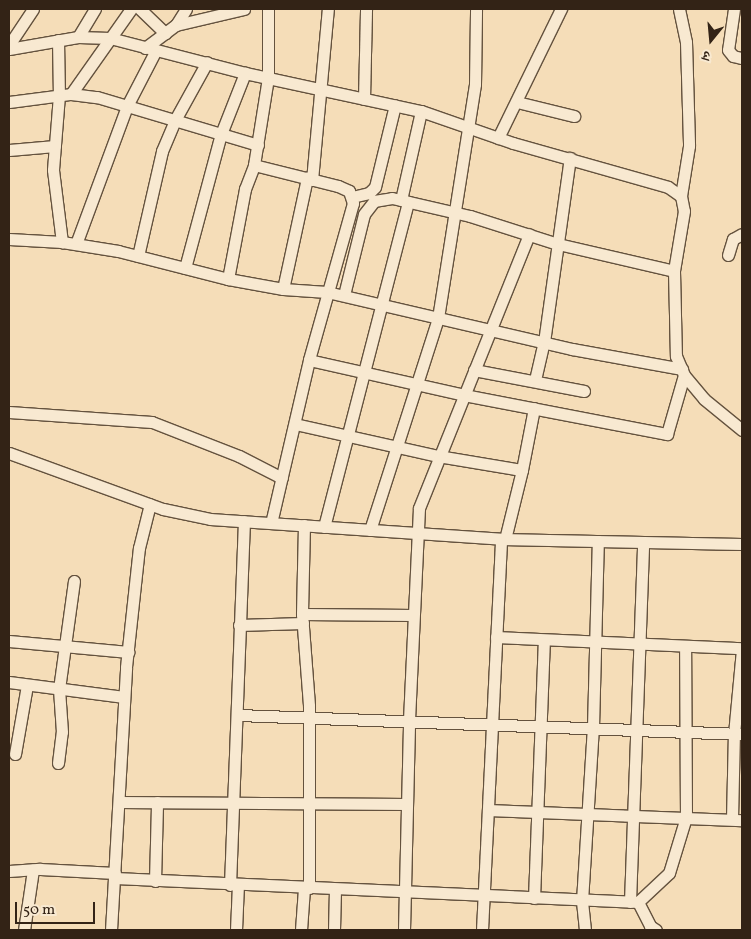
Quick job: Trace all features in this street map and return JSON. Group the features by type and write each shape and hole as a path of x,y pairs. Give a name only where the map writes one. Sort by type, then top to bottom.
{"street":[{"path":"9,45 33,9"},
{"path":"78,37 95,9"},
{"path":"65,95 131,9"},
{"path":"140,9 165,33"},
{"path":"76,244 150,49 165,33 176,25 186,9"},
{"path":"176,25 244,9"},
{"path":"228,279 245,190 254,165 258,145 268,78 268,9"},
{"path":"283,289 310,179 323,90 328,9"},
{"path":"364,99 366,9"},
{"path":"370,530 394,447 438,318 456,214 475,84 476,9"},
{"path":"498,138 561,9"},
{"path":"679,9 686,42 689,146 681,196 684,211 674,271 676,356 683,372 704,399 742,430"},
{"path":"734,9 728,50 733,56 742,58"},
{"path":"9,49 78,37 110,38 245,73 421,111 498,138 668,187 681,196"},
{"path":"58,40 65,95 55,146 54,176 62,242"},
{"path":"138,256 162,151 175,120 208,62"},
{"path":"185,268 221,134 245,73"},
{"path":"9,102 65,95 128,106 258,145"},
{"path":"517,102 574,116"},
{"path":"352,197 369,193 375,187 395,105"},
{"path":"324,527 349,437 364,372 384,304 421,111"},
{"path":"9,150 55,146"},
{"path":"535,380 544,342 570,158"},
{"path":"254,165 338,186 352,197"},
{"path":"271,523 309,360 352,197"},
{"path":"344,295 364,214 374,201 392,198 529,234 558,244 674,271"},
{"path":"404,930 416,533 426,486 529,234"},
{"path":"728,255 733,238 742,234"},
{"path":"9,238 76,244 138,256 228,279 283,289 344,295 489,330 683,372"},
{"path":"309,360 464,395 667,434 683,372"},
{"path":"474,370 535,380 584,391"},
{"path":"482,930 496,636 503,539 522,470 534,408"},
{"path":"9,412 152,422 239,456 282,478"},
{"path":"294,424 438,456 522,470"},
{"path":"9,453 150,504 210,519 503,539 742,544"},
{"path":"111,930 128,652 140,548 150,504"},
{"path":"236,930 234,885 235,801 244,521"},
{"path":"301,930 306,888 309,801 309,716 302,618 304,525"},
{"path":"585,930 582,901 586,813 593,727 598,541"},
{"path":"643,542 633,815 634,902 650,926 656,930"},
{"path":"58,763 62,732 59,689 63,648 74,581"},
{"path":"240,625 302,618 413,615"},
{"path":"488,810 737,820 738,734 742,649 496,636"},
{"path":"534,898 543,725 544,640"},
{"path":"9,641 63,648 128,652"},
{"path":"9,871 33,870 115,875 154,881 234,885 634,902 669,873 686,817 688,732 685,646"},
{"path":"9,682 124,697"},
{"path":"15,754 27,685"},
{"path":"238,715 309,716 738,734"},
{"path":"119,802 309,801 407,804"},
{"path":"154,881 157,802"},
{"path":"24,930 33,870"},
{"path":"334,930 335,889"}]}
